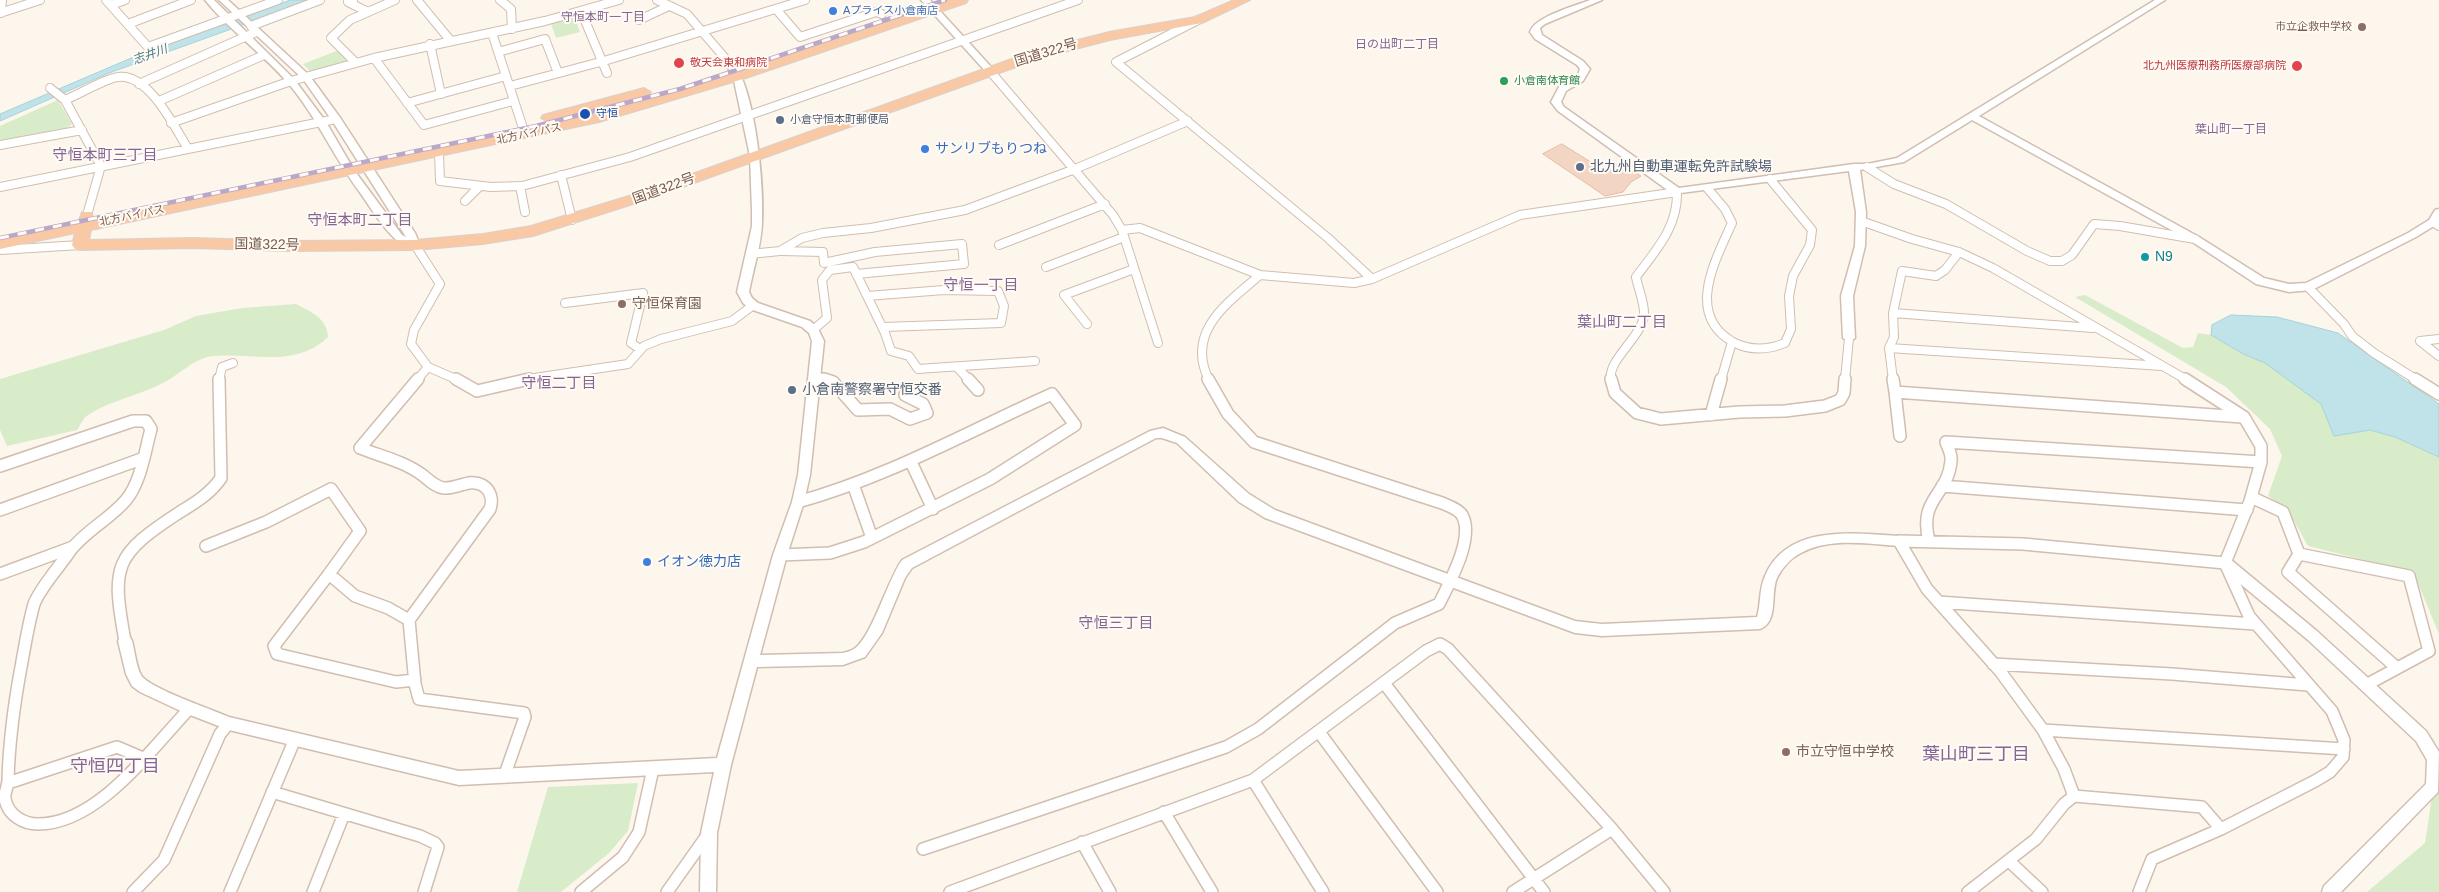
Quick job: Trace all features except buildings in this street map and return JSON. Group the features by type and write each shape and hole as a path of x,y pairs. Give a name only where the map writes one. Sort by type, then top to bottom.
{"highway":[{"name":"北方バイパス","path":"363,163 522,125 656,88 735,70 882,14 928,3 962,0"},
{"name":"国道322号","path":"80,245 167,243 291,246 415,245 507,236 533,231 572,220 755,156 990,71 1079,43 1153,27 1198,20 1244,0"},
{"name":"北方バイパス","path":"86,221 345,166 439,153 594,119 928,3"},
{"path":"0,233 86,221"},
{"path":"0,244 86,221"},
{"path":"80,245 86,221"}],"street":[{"path":"2,0 0,13 40,0"},
{"path":"108,3 126,0"},
{"path":"128,24 191,0"},
{"path":"209,0 292,81 321,122 345,166 398,237 415,245"},
{"path":"223,0 306,77 336,119 410,233 415,245 440,284 438,294 410,340 428,367 451,376 477,391 509,382 628,364 640,349 660,339 732,321 752,306"},
{"path":"108,3 148,47 228,20 278,0"},
{"path":"140,84 252,27 320,0"},
{"path":"352,0 348,2 368,12"},
{"path":"356,63 331,38 350,20 395,0"},
{"path":"416,0 450,40"},
{"path":"500,0 511,8 512,28"},
{"path":"171,123 292,81 374,58 430,44 492,33 619,0"},
{"path":"657,0 687,14 735,70 755,156 756,226 743,292 745,299 752,306 795,319 813,330 818,341 816,376 804,475 798,502 780,555 724,765 709,833 708,892"},
{"path":"510,86 604,61 703,32 776,9 795,1 805,0"},
{"path":"439,153 440,182 478,187 504,188 520,186 630,157 1078,0"},
{"path":"1598,0 1542,22 1536,27 1535,32 1538,37 1580,62 1585,69 1585,75 1579,81 1562,89 1556,102 1561,110 1677,192 1679,206 1674,226 1636,277 1644,315 1638,332 1617,360 1610,377 1615,394 1637,413 1661,418 1739,412 1785,411 1824,406 1840,400 1844,393 1849,338 1847,296 1860,246 1861,221 1854,167"},
{"path":"1046,267 1123,233 1140,228 1260,275 1354,283 1372,279 1520,215 1854,167 1867,167 1900,160 2161,0"},
{"path":"928,3 964,40 1075,169 1094,194 1105,204 1123,233 1158,343"},
{"path":"639,20 669,6"},
{"path":"776,9 800,37 876,12 882,14"},
{"path":"581,11 604,61 607,73"},
{"path":"1198,20 1116,62 1328,238 1372,279"},
{"path":"492,33 522,125"},
{"path":"498,52 546,39 558,73"},
{"path":"430,44 440,94"},
{"path":"159,101 264,55"},
{"path":"374,58 424,125 513,101"},
{"path":"407,103 506,76"},
{"path":"63,98 118,77 126,77 140,84 159,101 188,149"},
{"path":"52,89 63,98 101,166 86,221"},
{"path":"1972,116 2195,239 2260,281 2289,288 2308,287 2436,224 2439,212"},
{"path":"0,187 336,119"},
{"path":"780,251 802,238 823,233 871,228 965,210 1075,169 1188,121"},
{"path":"0,145 82,130"},
{"path":"1867,167 1876,176 1947,205 2022,248 2051,262 2064,261 2076,252 2094,224 2114,224 2178,238 2195,239"},
{"path":"561,175 572,220"},
{"path":"1708,189 1725,209 1732,223 1716,260 1706,293 1707,319 1715,332 1732,342 1752,349 1772,349 1785,343 1791,329 1789,296 1793,276 1810,245 1812,230 1796,208 1770,179"},
{"path":"520,186 525,212"},
{"path":"466,201 478,187"},
{"path":"999,245 1105,204"},
{"path":"1861,221 1912,239 1959,252 1992,268 2211,394 2244,417 2261,446 2261,462 2251,497 2225,563 2249,616 2332,712 2344,740 2343,756 2330,772 2221,829 2152,859 2139,892"},
{"path":"750,254 780,251 823,252 824,263 875,252 962,244 964,264 856,274"},
{"path":"0,250 80,245"},
{"path":"1900,436 1889,348 1894,337 1893,313 1902,272 1936,276 1945,270 1959,252"},
{"path":"813,330 827,318 822,280 830,270 853,267 883,327 891,351 909,356 918,370 1035,361"},
{"path":"1087,324 1064,295 1134,269"},
{"path":"923,849 1226,747 1258,729 1395,624 1439,604 1451,579 1466,536 1463,516 1456,510 1352,472 1264,447 1240,430 1204,376 1200,360 1203,336 1216,315 1260,275"},
{"path":"2308,287 2344,324 2352,336 2374,353 2439,394"},
{"path":"867,296 944,290 998,291 1004,306 1001,323 883,327"},
{"path":"565,303 643,293 632,343 640,349"},
{"path":"1893,313 2097,328"},
{"path":"2439,339 2420,341 2439,356"},
{"path":"1712,415 1732,342"},
{"path":"1889,348 2163,366"},
{"path":"233,363 222,367 219,378 221,478 206,495 151,532 134,548 124,562 118,576 125,641 133,674 137,682 190,708 229,723 459,778 724,765"},
{"path":"958,366 978,390"},
{"path":"428,367 360,448 417,471 441,487 448,488 464,482 482,485 491,495 493,503 410,620 415,680 419,699 524,713 524,722 504,777"},
{"path":"816,376 833,382 858,410 890,409 910,419 928,412 923,404 905,394"},
{"path":"1895,392 2244,417"},
{"path":"780,555 830,553 872,538 990,480 1074,427 1074,421 1052,394 911,462 854,486 798,502"},
{"path":"0,466 133,421 146,420 151,429 134,487 126,500 74,546 35,602 28,628 8,754 6,798 11,812 22,821 36,824 53,823 74,817 94,806 190,708"},
{"path":"752,661 843,659 860,653 878,629 899,575 907,564 1154,434 1163,433 1181,440 1244,498 1270,514 1575,626 1602,630 1754,624 1764,619 1772,575 1784,557 1800,546 1827,540 1929,540 2023,544 2225,563 2313,636 2421,736 2434,754 2438,772 2433,787 2330,892"},
{"path":"1929,540 1924,527 1925,513 1942,486 1951,460 1946,442 2261,462"},
{"path":"0,510 144,458"},
{"path":"911,462 933,509"},
{"path":"854,486 872,538"},
{"path":"1942,486 2247,510"},
{"path":"206,546 266,522 331,490 360,531 274,646 277,654 396,682 415,680"},
{"path":"2251,497 2283,512 2298,554 2288,572 2398,668"},
{"path":"1899,540 1920,580 1993,664 2042,730 2064,769 2074,796"},
{"path":"0,574 74,546"},
{"path":"2298,554 2408,576 2430,651 2366,685"},
{"path":"328,574 354,596 388,608 410,620"},
{"path":"1938,602 2255,624"},
{"path":"950,892 1253,780 1436,644 1444,645 1612,829 1664,892"},
{"path":"1993,664 2172,674 2308,685"},
{"path":"1384,683 1544,892"},
{"path":"133,892 164,860 220,734 229,723"},
{"path":"2042,730 2344,750"},
{"path":"1319,732 1437,892"},
{"path":"230,892 295,739"},
{"path":"8,783 117,746 143,758"},
{"path":"581,892 624,857 639,832 653,769"},
{"path":"1253,780 1324,892"},
{"path":"272,792 420,836 436,843 438,854 424,892"},
{"path":"1968,892 2009,862 2036,839 2064,804 2074,796 2202,807 2221,829"},
{"path":"1164,812 1212,892"},
{"path":"313,892 344,814"},
{"path":"1513,892 1612,829"},
{"path":"667,892 690,856 709,833"},
{"path":"1082,842 1110,892"},
{"path":"2009,862 2042,892"}],"green space":[{"path":"574,16 580,32 556,38 550,21"},
{"path":"339,50 350,59 344,63 311,72 303,64"},
{"path":"58,100 72,124 67,128 0,141 0,126"},
{"path":"2085,295 2183,348 2193,347 2198,333 2211,335 2243,354 2265,362 2322,405 2334,435 2370,430 2395,437 2439,457 2439,634 2417,581 2408,571 2308,546 2288,510 2268,496 2282,456 2270,429 2226,387 2075,297"},
{"path":"296,304 317,316 325,325 328,337 316,347 289,356 215,356 201,359 156,387 116,401 86,416 77,430 7,446 0,430 0,379 164,330 196,316 242,308"},
{"path":"2439,749 2439,892 2367,892 2425,843"},
{"path":"638,783 628,831 609,853 561,892 517,892 548,787"}],"water":[{"name":"志井川","path":"291,0 312,0 109,73 0,121 0,114 136,56"},
{"path":"2231,315 2277,317 2338,333 2439,404 2439,457 2395,437 2370,430 2334,436 2321,404 2265,363 2243,354 2211,335 2212,325"}],"railway":[{"path":"0,238 536,126 680,89 945,0"}],"place":[{"name":"Aプライス小倉南店","path":"833,11"},
{"name":"市立企救中学校","path":"2362,27"},
{"name":"敬天会東和病院","path":"679,63"},
{"name":"北九州医療刑務所医療部病院","path":"2297,66"},
{"name":"小倉南体育館","path":"1504,81"},
{"name":"守恒","path":"585,114"},
{"name":"小倉守恒本町郵便局","path":"780,120"},
{"name":"サンリブもりつね","path":"925,149"},
{"name":"北九州自動車運転免許試験場","path":"1580,167"},
{"name":"N9","path":"2145,257"},
{"name":"守恒保育園","path":"622,304"},
{"name":"小倉南警察署守恒交番","path":"792,390"},
{"name":"イオン徳力店","path":"647,562"},
{"name":"市立守恒中学校","path":"1786,752"}],"district":[{"name":"守恒本町一丁目","path":"603,18"},
{"name":"日の出町二丁目","path":"1397,45"},
{"name":"葉山町一丁目","path":"2231,130"},
{"name":"守恒本町三丁目","path":"105,156"},
{"name":"守恒本町二丁目","path":"360,221"},
{"name":"守恒一丁目","path":"981,286"},
{"name":"葉山町二丁目","path":"1622,323"},
{"name":"守恒二丁目","path":"559,384"},
{"name":"守恒三丁目","path":"1116,624"},
{"name":"葉山町三丁目","path":"1976,755"},
{"name":"守恒四丁目","path":"115,767"}]}
